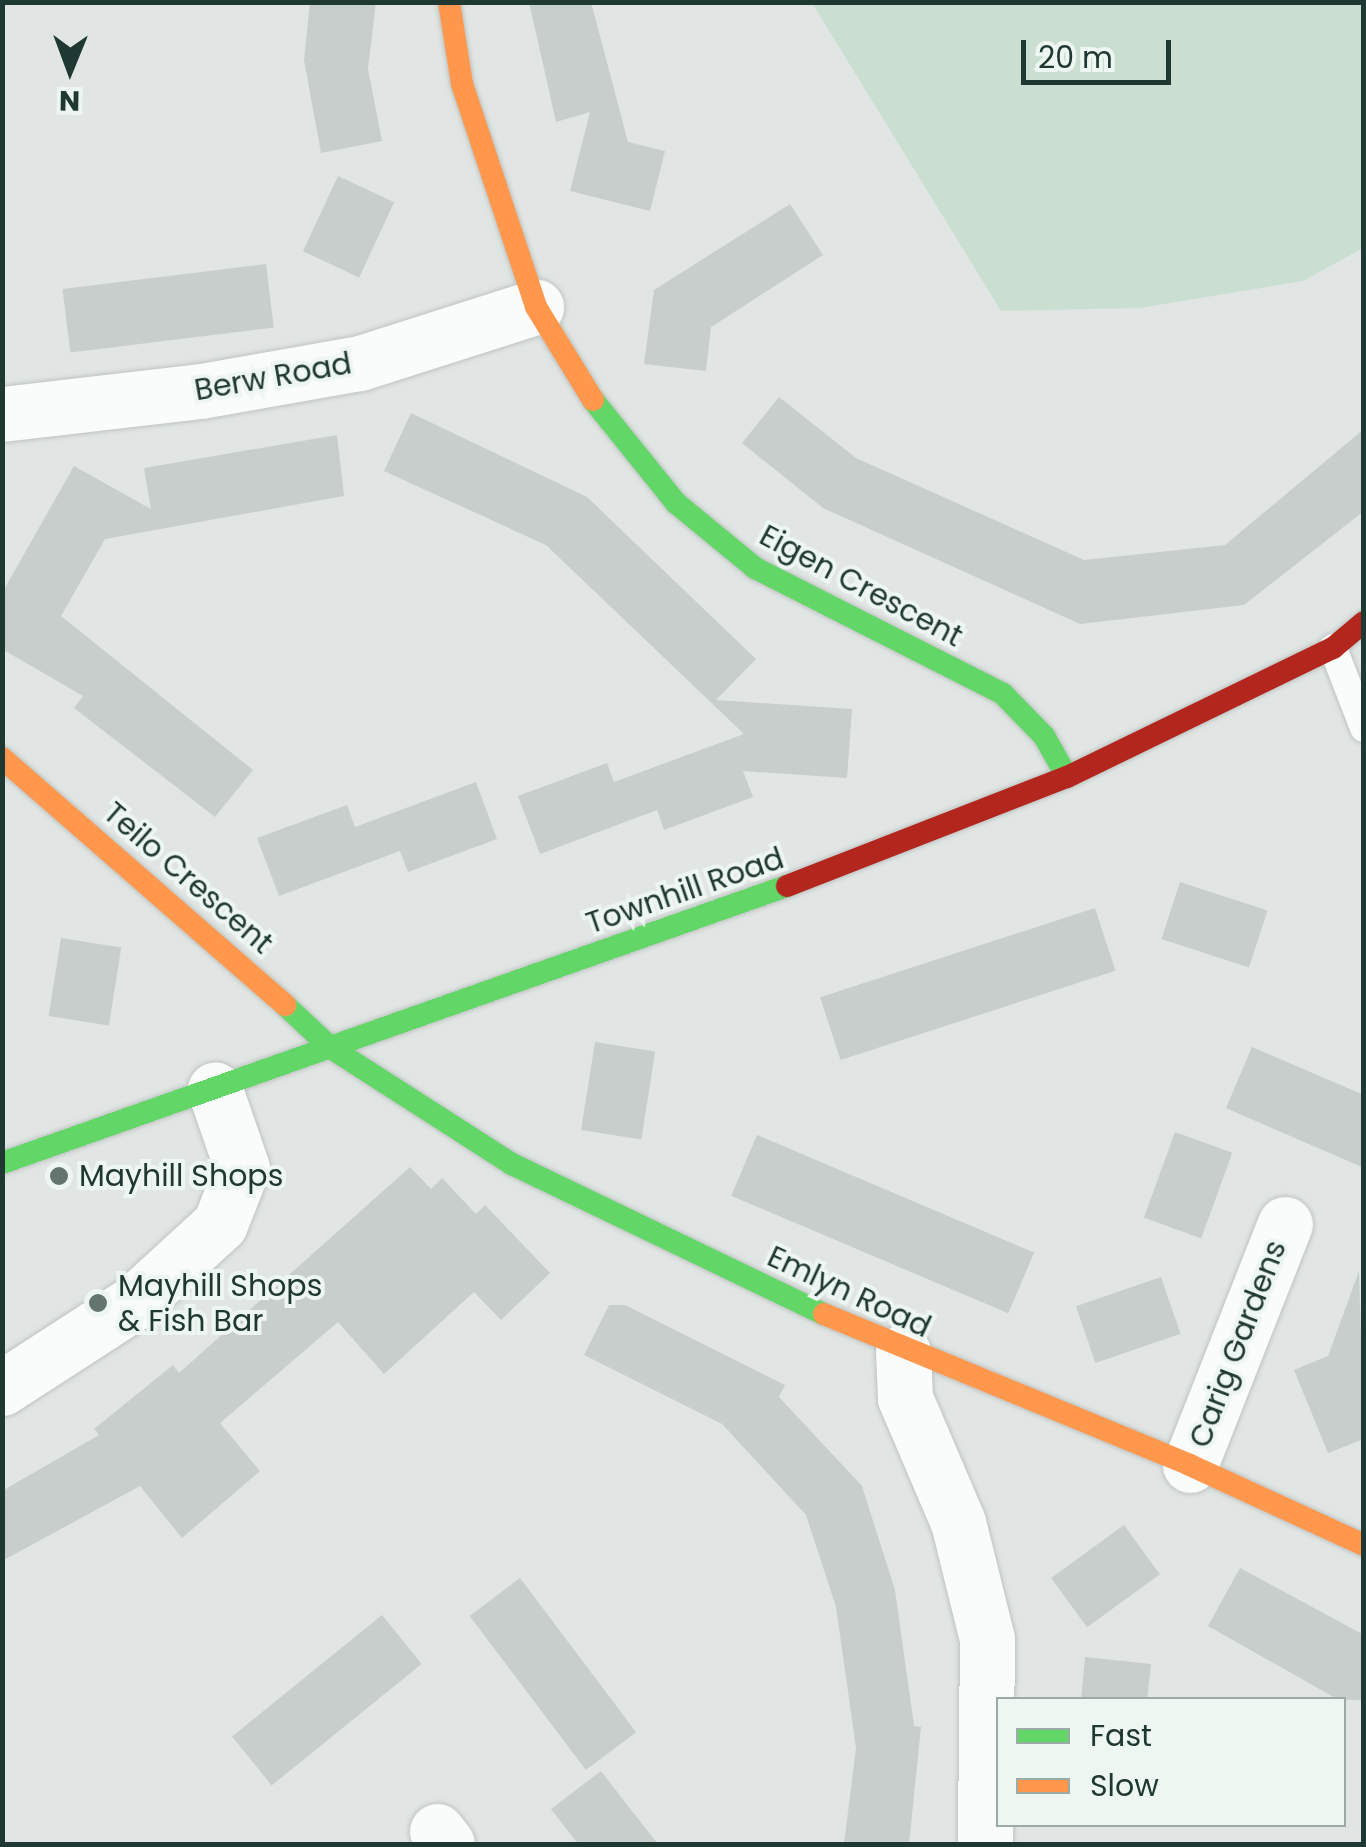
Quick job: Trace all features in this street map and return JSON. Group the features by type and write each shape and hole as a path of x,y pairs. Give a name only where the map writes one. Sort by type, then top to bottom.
{"street":[{"name":"Eigen Crescent","path":"449,2 462,84 536,306 602,414 676,503 754,568 1003,694 1044,736 1067,778"},
{"name":"Berw Road","path":"2,414 201,391 360,363 536,306"},
{"name":"Townhill Road","path":"2,1162 810,878 1067,778 1333,648 1364,622"},
{"name":"Teilo Crescent","path":"2,758 199,925 331,1048"},
{"name":"Emlyn Road","path":"331,1048 512,1164 903,1352 1190,1465 1364,1545"},
{"path":"2,1388 134,1302 220,1224 242,1168 215,1090"},
{"name":"Carig Gardens","path":"1190,1465 1285,1224"},
{"path":"903,1352 906,1398 958,1522 987,1639 985,1844"}],"lane":[{"path":"1333,648 1364,728"}],"green space":[{"path":"812,3 1363,3 1363,248 1303,281 1140,308 1001,311"}],"building":[{"path":"310,2 376,2 368,69 382,141 321,153 304,60"},
{"path":"529,2 591,2 628,142 665,151 650,211 570,191 590,112 556,122"},
{"path":"338,176 394,202 359,277 303,251"},
{"path":"790,204 823,255 711,327 706,371 644,364 654,290"},
{"path":"266,264 274,328 70,353 63,289"},
{"path":"779,397 856,458 1084,560 1225,545 1364,429 1364,511 1244,605 1080,624 823,508 742,443"},
{"path":"411,413 587,497 756,659 716,700 852,709 847,778 743,771 753,797 664,830 657,810 540,854 518,796 607,763 614,782 744,734 546,545 384,471"},
{"path":"337,435 344,496 105,539 61,616 253,770 215,817 74,708 83,696 2,649 2,593 74,466 151,509 144,468"},
{"path":"476,782 497,839 408,872 400,851 279,896 257,838 347,805 355,827"},
{"path":"1180,882 1267,910 1249,967 1161,939"},
{"path":"1095,908 1115,971 841,1060 820,997"},
{"path":"61,938 121,948 109,1026 49,1016"},
{"path":"595,1042 655,1052 641,1139 581,1130"},
{"path":"1252,1047 1364,1095 1364,1168 1226,1108"},
{"path":"1175,1132 1232,1153 1201,1238 1144,1218"},
{"path":"757,1135 1034,1253 1008,1313 731,1196"},
{"path":"410,1167 431,1189 442,1178 476,1214 485,1205 550,1273 501,1320 474,1292 384,1374 338,1322 220,1423 260,1471 182,1538 140,1486 2,1561 2,1491 99,1435 94,1429 173,1365 179,1373"},
{"path":"1359,1271 1364,1439 1328,1453 1294,1370 1328,1356"},
{"path":"1161,1277 1181,1334 1095,1363 1076,1306"},
{"path":"609,1305 625,1305 785,1385 779,1397 862,1486 895,1590 914,1726 921,1727 909,1844 844,1844 856,1748 836,1607 806,1515 722,1424 584,1355"},
{"path":"1124,1525 1160,1574 1087,1627 1051,1578"},
{"path":"1240,1568 1364,1635 1364,1700 1334,1697 1208,1626"},
{"path":"520,1578 636,1732 586,1770 470,1616"},
{"path":"382,1615 422,1664 272,1785 232,1736"},
{"path":"1085,1657 1151,1664 1147,1697 1081,1697"},
{"path":"601,1771 658,1844 578,1844 551,1809"}],"traffic: fast":[{"path":"593,400 676,503 755,568 1003,694 1044,736 1067,777"},
{"path":"2,1163 787,886"},
{"path":"285,1005 331,1048 512,1164 824,1314"}],"traffic: slow":[{"path":"449,2 462,84 536,307 593,400"},
{"path":"2,758 285,1005"},
{"path":"824,1314 1190,1465 1364,1545"}],"traffic: jam":[{"path":"787,886 1067,777 1333,648 1364,622"}],"place":[{"name":"Mayhill Shops","path":"59,1176"},
{"name":"Mayhill Shops & Fish Bar","path":"98,1303"}]}
